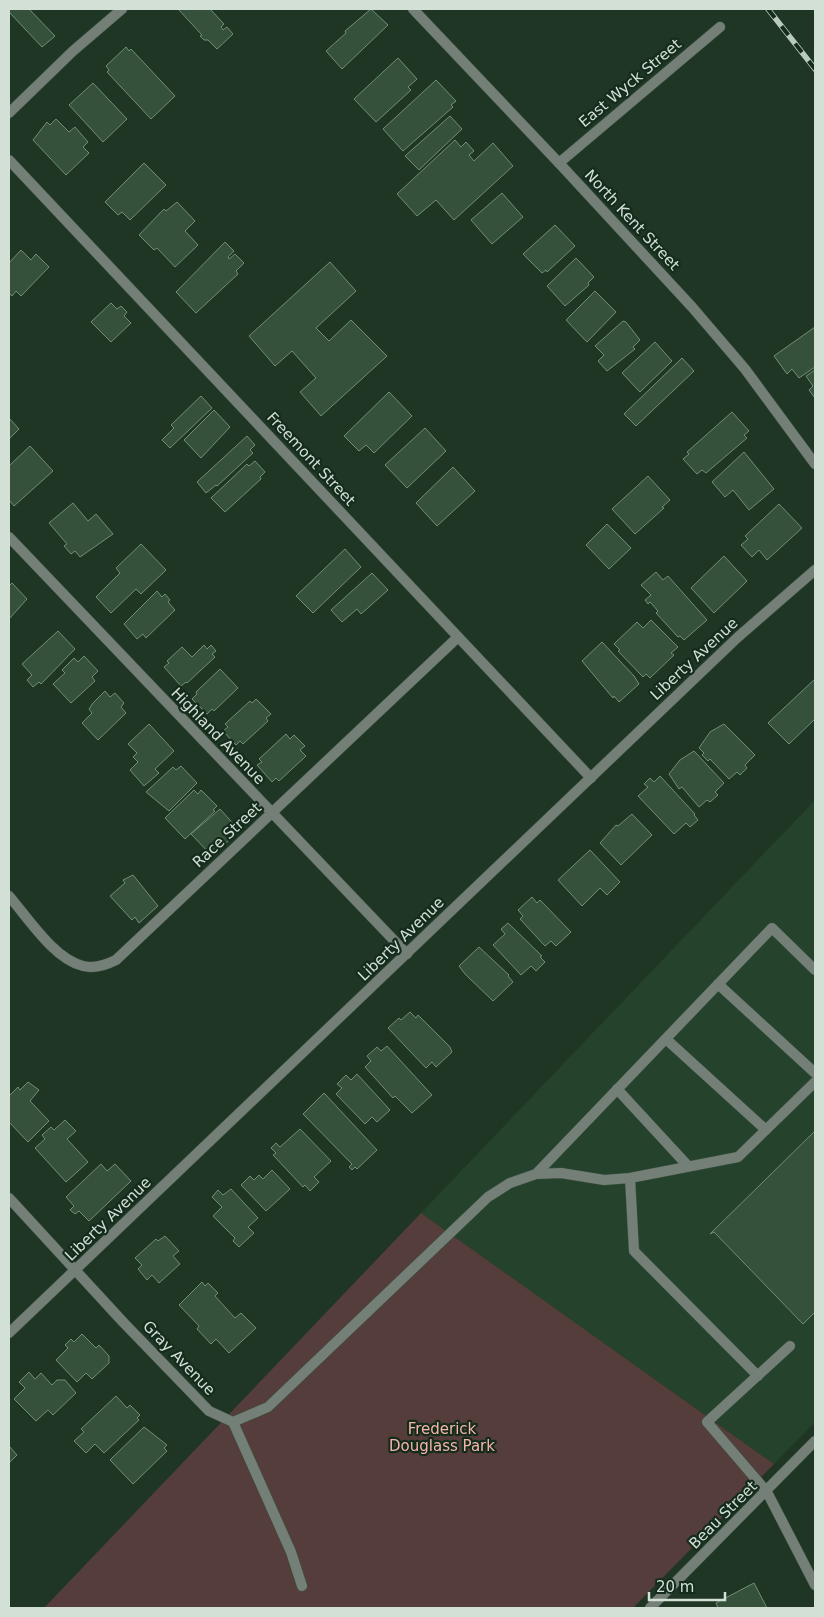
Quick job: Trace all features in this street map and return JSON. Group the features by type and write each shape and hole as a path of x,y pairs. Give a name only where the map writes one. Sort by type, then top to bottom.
{"street":[{"path":"106,9 113,17"},
{"path":"9,113 73,51 122,9"},
{"name":"North Kent Street","path":"413,9 692,307 745,369 815,464"},
{"name":"East Wyck Street","path":"559,163 720,27"},
{"name":"Freemont Street","path":"9,160 591,778"},
{"name":"Highland Avenue","path":"9,537 271,814 407,954"},
{"name":"Liberty Avenue","path":"9,1332 738,637 815,570"},
{"name":"Race Street","path":"9,896 54,949 66,959 84,967 101,967 116,960 458,637"},
{"path":"536,1174 772,928 815,970"},
{"path":"718,984 815,1073"},
{"path":"666,1038 766,1130"},
{"path":"302,1586 291,1552 233,1422 268,1407 488,1197 510,1183 536,1174 561,1174 604,1180 630,1178 738,1157 815,1082"},
{"path":"617,1089 688,1166"},
{"path":"630,1178 634,1251 758,1376"},
{"name":"Gray Avenue","path":"9,1198 209,1411 233,1422"},
{"path":"790,1346 708,1422 767,1492 815,1585"},
{"name":"Beau Street","path":"650,1608 767,1492 815,1441"}],"shaded area":[{"path":"815,800 815,1422 774,1464 421,1213"}],"green space":[{"name":"Frederick Douglass Park","path":"421,1213 774,1464 633,1608 44,1608"}],"building":[{"path":"9,9 29,9 55,36 42,47 9,12"},
{"path":"178,9 210,9 224,24 221,27 223,30 227,27 233,34 217,49 208,40 204,40 200,36 202,35"},
{"path":"371,9 388,25 342,69 326,51 346,33 345,31"},
{"path":"126,47 129,51 131,49 175,96 151,119 107,72 109,70 106,66"},
{"path":"398,58 417,79 408,87 411,90 376,122 354,99"},
{"path":"436,80 456,101 451,105 453,107 403,151 383,129"},
{"path":"93,83 127,119 103,142 69,105"},
{"path":"450,116 462,129 419,170 405,156"},
{"path":"56,119 69,132 75,127 88,142 83,147 89,153 66,175 33,140 47,122 50,125"},
{"path":"455,140 461,147 466,142 474,151 469,155 474,161 493,143 513,166 454,220 436,200 417,216 397,194"},
{"path":"144,163 166,185 130,220 122,212 118,215 105,202"},
{"path":"502,193 523,217 492,244 471,220"},
{"path":"177,202 195,221 185,231 198,245 175,267 157,248 154,250 139,235 164,209 166,211"},
{"path":"555,225 575,246 547,272 546,270 542,273 523,254"},
{"path":"225,242 234,251 228,257 229,259 235,254 244,263 236,271 238,274 196,313 176,292"},
{"path":"21,250 31,260 36,254 49,267 21,296 16,291 12,296 9,293 9,263"},
{"path":"576,258 594,277 588,283 589,285 565,306 547,286"},
{"path":"330,262 356,291 316,328 329,341 351,320 387,356 321,416 300,392 316,378 292,351 275,366 249,336"},
{"path":"595,291 616,312 587,342 566,320"},
{"path":"111,303 117,309 121,306 127,312 124,316 131,323 111,342 91,322"},
{"path":"623,321 626,322 640,340 633,347 635,349 607,371 598,361 604,355 595,346"},
{"path":"815,327 815,367 799,378 792,369 787,374 774,356"},
{"path":"655,342 672,361 640,392 622,373"},
{"path":"682,358 694,371 636,426 624,414"},
{"path":"815,370 815,398 809,390 813,386 806,376"},
{"path":"389,392 412,416 374,453 366,445 359,451 344,436"},
{"path":"201,396 212,408 170,448 162,440 174,428 171,425"},
{"path":"214,410 230,427 201,458 184,440"},
{"path":"732,412 749,431 744,435 747,438 706,473 702,470 697,474 683,459 689,454 687,452"},
{"path":"9,418 19,429 9,439"},
{"path":"425,428 446,451 407,488 385,465"},
{"path":"247,436 255,445 250,450 253,453 217,486 206,493 197,482"},
{"path":"30,446 53,471 14,506 9,500 9,466"},
{"path":"744,452 774,489 749,510 733,490 725,497 712,482"},
{"path":"255,461 265,472 260,477 261,479 225,512 211,498 247,464 249,466"},
{"path":"453,467 475,491 437,526 416,503"},
{"path":"648,476 670,500 662,507 664,508 635,534 612,509"},
{"path":"73,503 88,521 96,514 113,534 80,557 75,551 71,554 64,546 67,544 49,523"},
{"path":"779,504 802,528 767,560 759,550 752,557 741,545 748,539 745,536"},
{"path":"607,524 631,548 609,569 586,545"},
{"path":"141,544 166,570 141,594 136,589 111,613 96,597 120,573 116,568"},
{"path":"345,549 361,567 313,613 296,596"},
{"path":"724,556 747,581 714,613 691,588"},
{"path":"656,572 663,580 668,576 707,620 684,640 680,636 678,637 656,613 658,611 650,602 648,604 645,600 651,595 641,585"},
{"path":"372,573 388,590 361,614 357,609 342,622 331,610"},
{"path":"12,583 27,599 9,619 9,586"},
{"path":"157,591 162,597 165,594 170,600 168,602 175,610 146,638 143,634 137,639 124,624"},
{"path":"651,620 678,647 671,653 674,655 650,678 646,674 643,677 618,651 620,650 614,644 637,622 643,628"},
{"path":"58,631 75,649 41,684 39,682 33,687 27,680 32,675 22,664"},
{"path":"602,642 634,676 639,684 619,702 614,696 613,698 582,661"},
{"path":"204,645 207,649 211,645 216,651 212,654 215,657 187,683 181,686 164,667 169,663 167,661 182,647 192,657"},
{"path":"84,656 98,671 92,677 95,681 71,703 53,684 65,673 62,670 74,658 78,662"},
{"path":"220,669 238,688 214,711 212,709 207,714 192,699 197,694 196,692"},
{"path":"815,679 815,719 789,744 768,723"},
{"path":"105,691 110,697 115,693 124,703 121,707 126,713 98,740 82,723 92,713 89,709 93,703"},
{"path":"256,699 271,714 266,718 268,721 243,744 240,741 236,745 223,731 228,727 225,724 250,701 252,703"},
{"path":"149,724 174,751 155,769 159,773 144,786 130,770 138,762 133,757 137,753 128,744"},
{"path":"724,724 755,755 745,765 747,768 740,775 737,772 729,779 710,759 708,761 702,755 704,753 699,748 710,732"},
{"path":"286,734 290,739 294,735 305,746 300,750 306,756 279,781 276,778 272,782 257,765 262,762 259,759"},
{"path":"694,751 724,783 715,792 718,795 710,802 707,800 699,807 682,787 679,789 669,774 680,760"},
{"path":"181,766 197,783 169,811 146,792 173,767 176,770"},
{"path":"660,776 695,814 698,820 690,827 686,823 674,834 638,796 648,787 644,784 650,778 654,782"},
{"path":"194,790 198,794 201,790 217,806 213,810 215,811 185,839 165,818"},
{"path":"220,809 238,829 235,831 237,833 212,856 191,834"},
{"path":"632,814 652,835 621,865 600,843 616,825 618,826"},
{"path":"590,850 620,882 607,895 600,888 582,906 558,880"},
{"path":"133,875 158,906 139,923 135,917 132,920 110,896 125,883 123,880"},
{"path":"532,897 537,903 540,900 571,932 556,946 551,941 545,946 520,919 523,916 518,910"},
{"path":"508,923 542,956 540,957 545,962 536,971 531,966 521,975 493,945 505,934 501,929"},
{"path":"479,947 509,975 513,982 493,1001 459,966"},
{"path":"410,1012 416,1018 418,1015 450,1047 452,1052 436,1067 432,1062 426,1068 388,1028 399,1018 401,1020"},
{"path":"387,1046 432,1095 412,1113 395,1096 393,1098 365,1067 371,1061 367,1056 377,1047 381,1051"},
{"path":"357,1074 390,1110 377,1122 372,1117 365,1124 336,1094 342,1088 337,1084 346,1075 351,1080"},
{"path":"28,1082 39,1090 30,1101 49,1121 28,1142 9,1122 9,1096 18,1087 20,1090"},
{"path":"324,1093 377,1150 357,1169 355,1167 352,1170 349,1167 352,1164 303,1114"},
{"path":"65,1120 76,1131 67,1139 88,1162 66,1182 35,1148 45,1139 42,1135 51,1127 54,1130"},
{"path":"300,1129 331,1161 314,1177 319,1182 310,1191 305,1185 303,1187 273,1155 276,1153 271,1148 276,1143 280,1147"},
{"path":"815,1131 815,1312 803,1324 714,1232 710,1234"},
{"path":"101,1164 107,1171 115,1164 131,1181 89,1221 79,1211 75,1214 70,1210 74,1206 66,1197"},
{"path":"272,1170 290,1189 266,1211 241,1185 250,1176 254,1180 259,1175 263,1179"},
{"path":"231,1189 258,1218 248,1227 254,1233 239,1247 233,1241 235,1238 213,1216 222,1207 212,1197 218,1190 223,1195"},
{"path":"165,1236 179,1251 173,1256 180,1264 159,1283 152,1275 147,1280 138,1269 142,1265 135,1258 156,1239 158,1241"},
{"path":"202,1282 205,1286 208,1283 218,1293 215,1296 235,1318 241,1313 256,1328 229,1353 216,1339 211,1344 197,1329 199,1326 179,1305"},
{"path":"82,1334 96,1348 99,1345 109,1356 109,1363 92,1379 86,1373 77,1382 56,1360 68,1348 65,1345 71,1339 74,1342"},
{"path":"29,1372 35,1379 41,1373 52,1385 57,1380 65,1380 76,1393 53,1415 48,1410 36,1421 14,1399 25,1388 19,1382"},
{"path":"116,1396 127,1408 130,1405 140,1415 137,1418 139,1420 104,1453 95,1444 86,1453 74,1441 84,1432 81,1429"},
{"path":"144,1427 167,1445 164,1448 167,1451 133,1484 110,1460"},
{"path":"9,1446 17,1455 9,1463"},
{"path":"754,1583 767,1608 718,1608 716,1603"}],"railway":[{"path":"768,9 815,69"}]}
